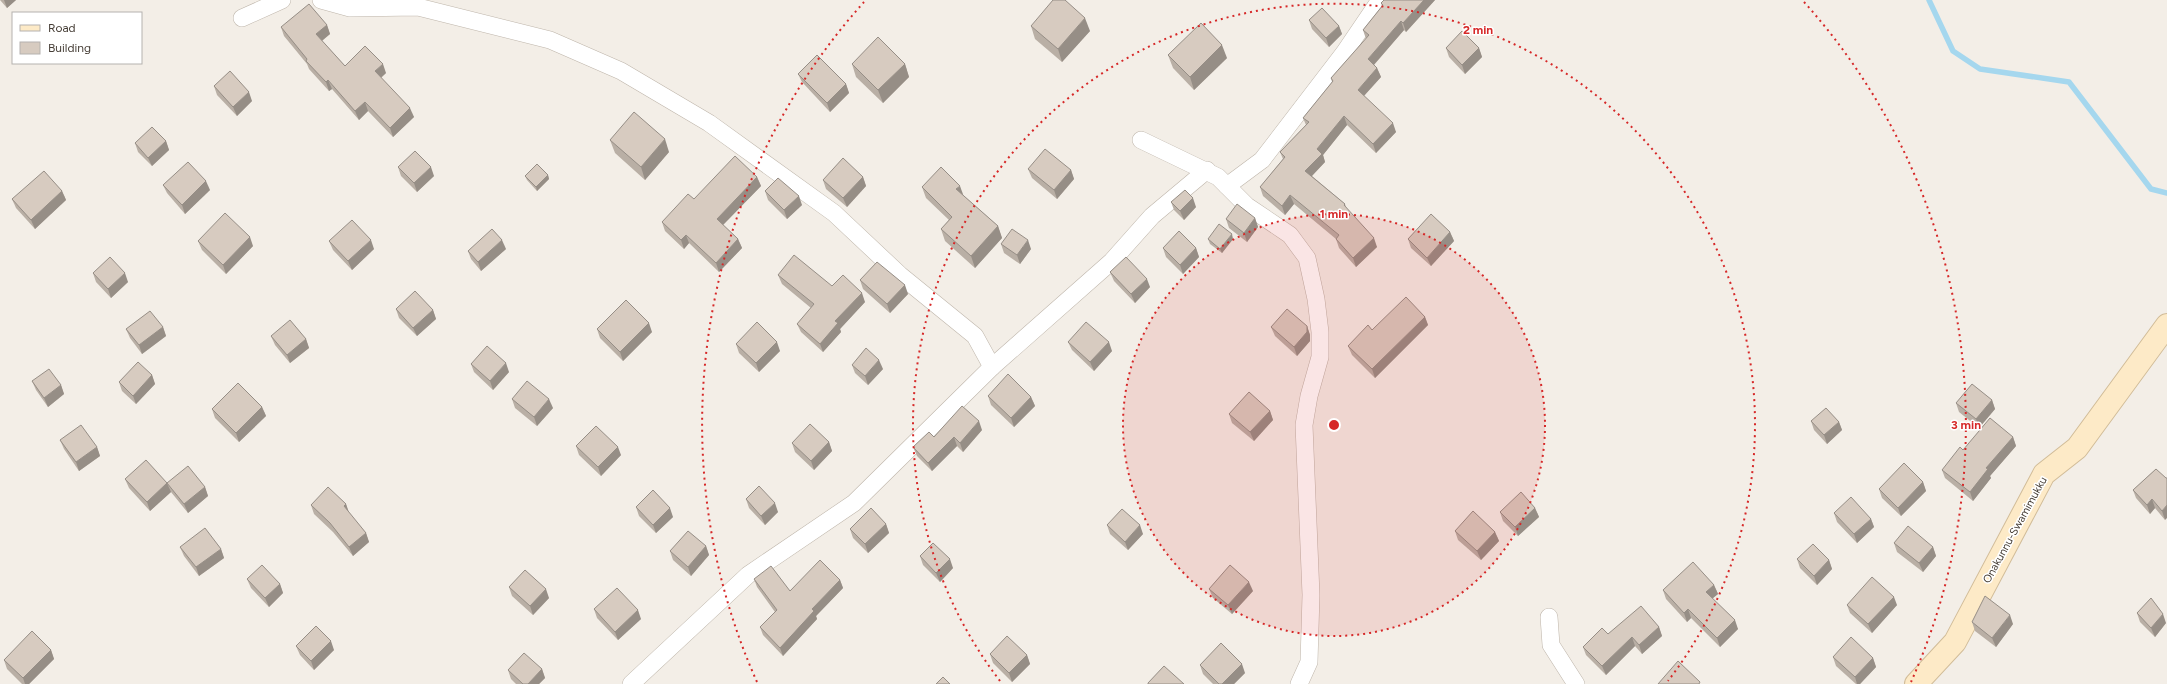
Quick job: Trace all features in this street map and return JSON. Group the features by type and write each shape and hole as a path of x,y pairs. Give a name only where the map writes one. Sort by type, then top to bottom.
{"street":[{"path":"242,18 282,0"},
{"path":"321,0 350,8 418,7 550,40 621,71 709,123 834,213 900,274 974,336 992,367"},
{"path":"1227,186 1262,160 1344,53 1380,0"},
{"path":"1141,140 1207,170 1218,177 1247,206 1290,235 1307,258 1316,299 1320,332 1320,357 1309,396 1304,425 1311,595 1310,662 1299,684"},
{"path":"631,684 748,575 854,502 992,367 1112,261 1152,216 1207,170"},
{"name":"Onakunnu-Swamimukku","path":"1916,684 1955,642 2044,474 2077,448 2167,325"},
{"path":"1549,617 1551,645 1576,684"}],"building":[{"path":"1053,0 1065,0 1085,18 1058,49 1031,26"},
{"path":"1384,0 1424,0 1403,23 1401,21 1368,59 1377,68 1358,90 1393,123 1373,144 1344,116 1317,149 1322,154 1305,171 1345,204 1344,205 1374,238 1353,258 1336,239 1339,235 1290,195 1282,206 1260,187 1285,157 1280,152 1309,122 1303,118 1333,81 1331,78 1369,35 1363,30 1383,5 1381,3"},
{"path":"309,4 327,25 316,34 345,66 365,46 383,64 375,71 410,108 390,128 365,102 355,111 328,80 326,82 306,61 307,59 281,27"},
{"path":"1322,8 1339,26 1326,38 1309,20"},
{"path":"1201,23 1222,45 1190,77 1168,55"},
{"path":"1462,31 1479,48 1462,65 1446,48"},
{"path":"878,37 905,64 878,90 852,64"},
{"path":"817,55 846,84 827,103 798,74"},
{"path":"230,71 249,92 233,107 214,86"},
{"path":"634,112 665,139 641,167 610,140"},
{"path":"152,127 166,141 148,158 135,143"},
{"path":"1045,149 1071,170 1054,190 1028,169"},
{"path":"415,151 431,167 414,183 398,167"},
{"path":"735,156 757,177 717,219 738,239 716,263 686,235 681,240 662,222 688,194 694,199"},
{"path":"843,158 863,177 843,198 823,180"},
{"path":"188,162 206,181 182,205 163,185"},
{"path":"537,164 548,175 536,187 525,176"},
{"path":"941,167 960,186 956,189 998,226 971,256 941,229 952,217 922,187"},
{"path":"44,171 62,191 31,220 12,199"},
{"path":"778,178 799,196 784,210 765,191"},
{"path":"1185,190 1193,198 1180,211 1171,202"},
{"path":"1237,204 1255,218 1244,233 1226,219"},
{"path":"225,213 250,237 223,265 198,241"},
{"path":"1431,214 1450,232 1427,258 1408,239"},
{"path":"352,220 371,240 348,261 329,241"},
{"path":"1219,224 1232,234 1220,249 1208,239"},
{"path":"492,229 502,240 478,262 468,251"},
{"path":"1012,229 1028,240 1017,255 1001,244"},
{"path":"1179,231 1196,248 1180,265 1163,248"},
{"path":"794,255 832,286 843,275 862,293 835,321 838,323 820,344 797,324 814,304 778,275"},
{"path":"110,257 125,273 108,289 93,273"},
{"path":"1126,257 1147,279 1131,294 1110,272"},
{"path":"877,262 905,285 887,304 860,280"},
{"path":"415,291 433,310 413,328 396,309"},
{"path":"1406,297 1425,317 1372,369 1348,346 1368,325 1372,330"},
{"path":"626,300 649,323 620,352 597,329"},
{"path":"1287,309 1307,326 1307,332 1294,347 1271,327"},
{"path":"150,311 163,327 139,345 126,329"},
{"path":"290,320 306,339 287,355 271,336"},
{"path":"757,322 777,342 756,363 736,344"},
{"path":"1086,322 1109,342 1090,362 1068,342"},
{"path":"487,346 506,363 490,381 471,364"},
{"path":"866,348 879,360 865,376 852,365"},
{"path":"138,362 152,375 133,396 119,382"},
{"path":"49,369 61,385 44,398 32,381"},
{"path":"1008,374 1031,397 1011,418 988,396"},
{"path":"527,381 549,399 534,417 512,399"},
{"path":"238,383 262,407 236,433 212,409"},
{"path":"1972,384 1992,400 1976,419 1956,403"},
{"path":"1249,392 1270,411 1250,432 1229,414"},
{"path":"962,406 979,421 960,443 954,437 928,463 913,447 929,432 934,437"},
{"path":"1826,408 1839,422 1824,435 1811,421"},
{"path":"1990,418 2013,437 1986,468 1988,469 1970,492 1942,470 1960,447 1963,450"},
{"path":"810,424 829,442 811,461 792,443"},
{"path":"81,425 97,447 76,462 60,440"},
{"path":"596,426 618,447 598,467 576,446"},
{"path":"146,460 167,483 147,502 125,479"},
{"path":"1904,463 1923,482 1898,508 1879,489"},
{"path":"188,466 205,487 184,504 167,483"},
{"path":"2156,469 2167,478 2167,505 2162,511 2152,499 2147,505 2133,490"},
{"path":"759,486 775,503 761,516 746,499"},
{"path":"328,487 346,504 344,506 366,533 349,547 330,523 311,505"},
{"path":"653,490 670,508 653,525 636,507"},
{"path":"1521,492 1535,508 1515,527 1500,512"},
{"path":"1851,497 1871,519 1854,534 1834,513"},
{"path":"871,508 886,524 865,544 850,529"},
{"path":"1122,509 1140,525 1125,542 1107,525"},
{"path":"1473,511 1495,532 1477,551 1455,531"},
{"path":"1908,526 1933,547 1919,563 1894,543"},
{"path":"205,528 221,549 196,567 180,547"},
{"path":"688,531 706,546 688,567 670,551"},
{"path":"933,543 950,559 936,573 920,556"},
{"path":"1813,544 1829,560 1814,576 1797,559"},
{"path":"820,560 840,580 812,609 814,611 780,648 760,627 777,610 754,579 771,566 790,591"},
{"path":"1693,562 1714,585 1706,592 1735,620 1717,638 1688,609 1684,613 1663,590"},
{"path":"262,565 280,584 265,598 247,579"},
{"path":"1230,565 1249,582 1228,605 1209,589"},
{"path":"525,570 546,589 530,606 509,587"},
{"path":"1872,577 1894,597 1868,624 1847,605"},
{"path":"617,588 638,610 615,632 594,609"},
{"path":"1985,596 2010,615 1992,638 1972,622"},
{"path":"2151,598 2163,614 2151,628 2137,613"},
{"path":"1641,606 1659,627 1639,645 1632,637 1602,666 1583,647 1602,628 1608,634"},
{"path":"316,626 331,641 311,661 296,646"},
{"path":"32,631 51,650 23,678 4,660"},
{"path":"1007,636 1027,655 1009,673 990,654"},
{"path":"1851,637 1873,658 1855,677 1833,657"},
{"path":"1221,643 1242,664 1222,684 1219,684 1200,665"},
{"path":"524,653 542,669 528,684 523,684 508,670"},
{"path":"1678,661 1700,682 1699,684 1658,684"},
{"path":"1164,666 1184,684 1148,684"},
{"path":"943,677 950,684 936,684"}],"waterway":[{"path":"1929,0 1953,51 1980,69 2069,82 2151,189 2167,193"}]}
